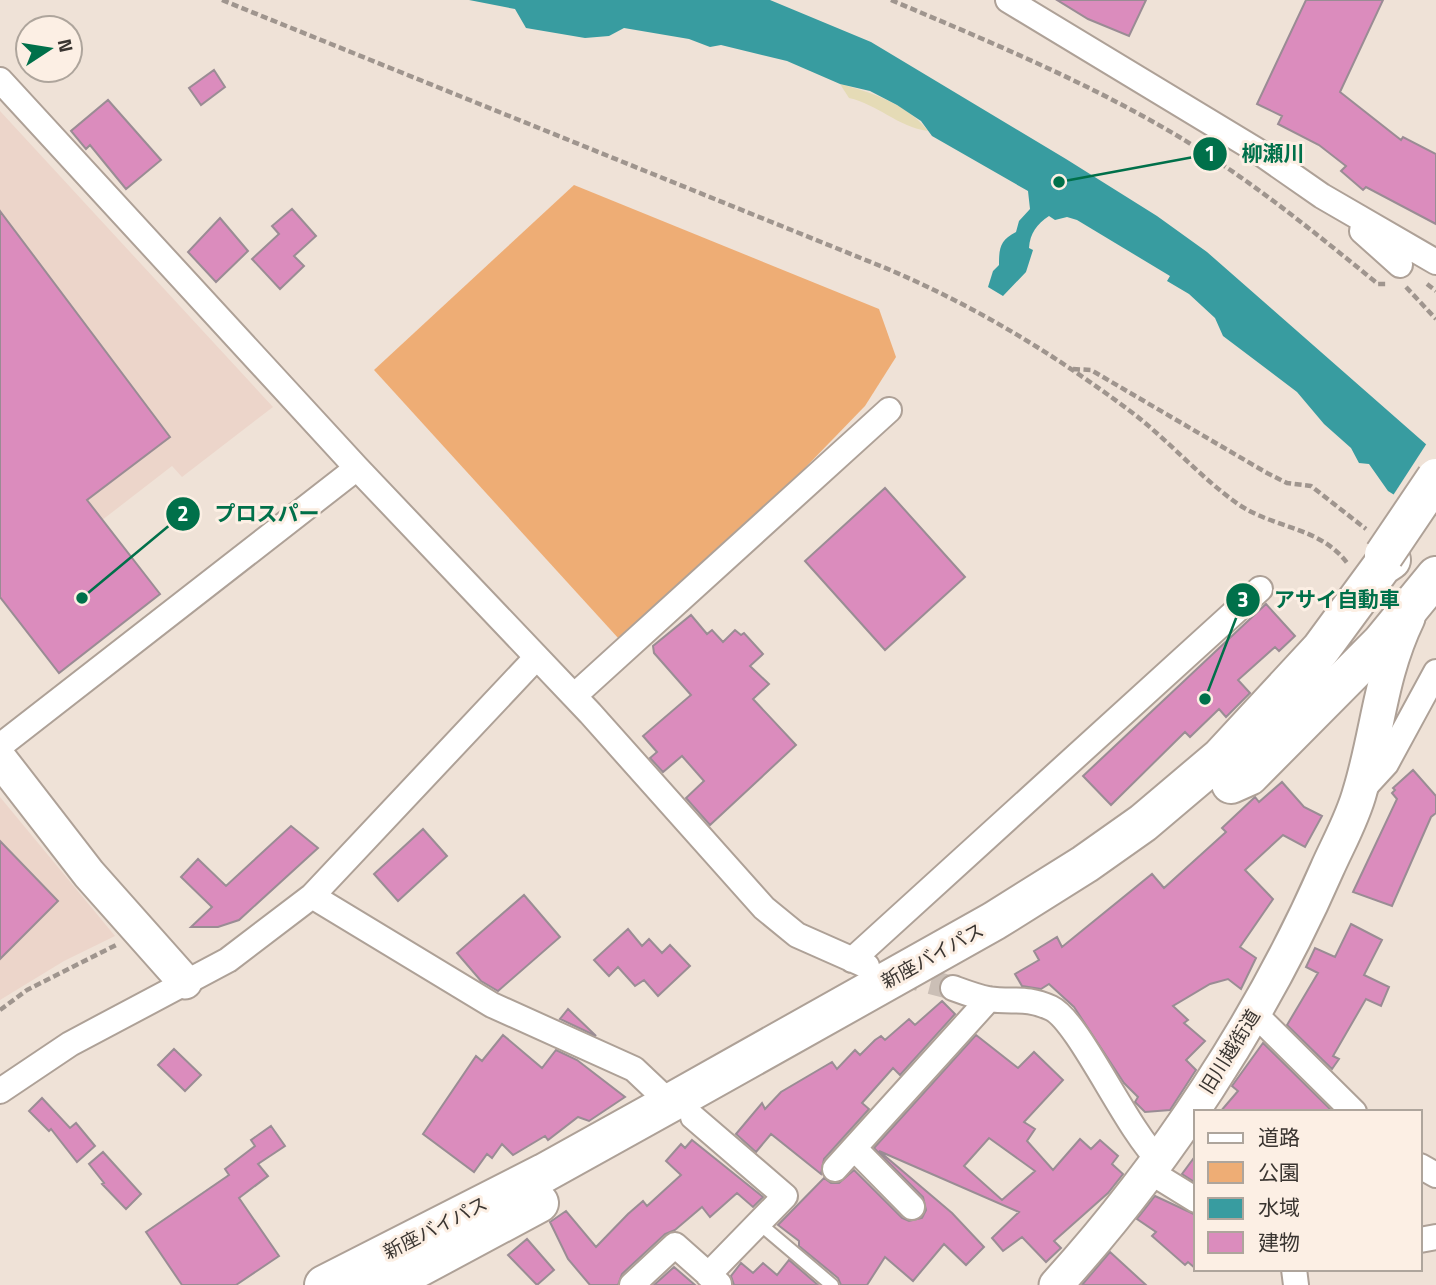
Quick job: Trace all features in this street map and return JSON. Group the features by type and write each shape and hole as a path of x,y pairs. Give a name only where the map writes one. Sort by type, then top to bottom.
{"highway":[{"path":"1397,566 1436,478"},
{"name":"新座バイパス","path":"324,1285 544,1172 682,1110 1011,939 1147,850 1231,784 1240,769 1316,687 1354,639 1436,495"},
{"name":"新座バイパス","path":"386,1285 994,921 1143,823 1221,757 1397,566 1436,519"}],"main road":[{"name":"旧川越街道","path":"1056,1285 1101,1236 1154,1165 1254,1013 1292,943 1360,792 1390,664 1404,627 1397,566"},
{"path":"0,758 89,874 185,982"}],"street":[{"path":"1008,0 1256,150 1322,196 1436,262"},
{"path":"0,80 357,468 574,696 764,908 797,935 860,963 1260,589"},
{"path":"1322,196 1398,277"},
{"path":"574,696 889,410"},
{"path":"0,746 357,468"},
{"path":"0,1091 70,1044 228,960 312,896 536,658"},
{"path":"1360,792 1386,764 1436,672"},
{"path":"312,896 492,1005 634,1069 785,1196 714,1280 675,1244 632,1285"},
{"path":"953,988 989,999 1025,998 1055,1010 1070,1027 1154,1165 1194,1198"},
{"path":"835,1169 989,999"},
{"path":"1254,1013 1352,1110"},
{"path":"854,1148 912,1206"}],"lane":[{"path":"760,1224 832,1285"}],"path":[{"path":"222,0 916,281 997,321 1070,369 1135,415 1239,505 1267,519 1309,532 1336,550 1397,566"},
{"path":"891,0 1033,60 1127,107 1224,166 1378,284 1398,277 1436,318"},
{"path":"1070,369 1091,370 1287,483 1311,486 1397,566"},
{"path":"0,1010 27,990 126,939"}],"shaded area":[{"path":"0,111 273,407 182,477 172,466 0,599"},
{"path":"0,797 115,936 64,961 0,1000"}],"green space":[{"path":"574,185 879,309 896,357 865,406 801,472 619,639 374,370"}],"sand":[{"path":"840,84 876,95 899,106 928,131 907,125 849,98"}],"water":[{"path":"469,0 770,0 871,42 1066,159 1157,216 1207,252 1436,453 1436,521 1388,491 1369,464 1359,463 1351,448 1324,424 1297,392 1223,336 1215,318 1189,294 1167,281 1170,276 1077,220 1067,217 1055,220 1049,216 1045,219 1035,229 1031,238 1029,248 1033,250 1026,272 1003,296 988,287 993,271 999,265 1002,245 1016,232 1019,221 1030,209 1028,191 932,136 921,121 897,105 870,91 840,84 787,61 721,45 710,47 689,39 624,28 609,36 585,38 526,28 515,9"}],"pier":[{"path":"1427,443 1436,449 1436,524 1392,497"}],"building":[{"path":"1057,0 1146,0 1129,36 1088,19"},
{"path":"1306,0 1383,0 1340,92 1401,140 1403,137 1436,154 1436,224 1366,187 1363,190 1341,171 1346,166 1319,145 1278,124 1282,116 1257,104"},
{"path":"214,70 225,87 201,105 189,88"},
{"path":"108,100 161,160 126,189 90,145 86,149 71,131"},
{"path":"292,209 316,236 294,256 304,266 280,289 252,259 279,234 272,226"},
{"path":"0,211 170,437 87,500 160,594 59,673 0,597"},
{"path":"220,218 248,251 216,282 188,252"},
{"path":"885,488 965,577 885,650 805,561"},
{"path":"1266,604 1295,636 1279,651 1275,647 1238,680 1250,693 1226,717 1219,709 1190,737 1185,732 1111,805 1083,776"},
{"path":"691,615 707,634 712,630 723,642 735,630 741,635 744,633 763,654 750,666 769,684 753,699 796,745 710,825 686,798 704,781 682,756 663,772 650,758 657,752 643,736 691,695 654,653 653,646"},
{"path":"1413,770 1436,796 1436,813 1431,817 1392,906 1353,892 1397,799 1392,793 1395,790 1393,788"},
{"path":"1282,782 1304,807 1322,816 1305,847 1283,835 1245,870 1273,899 1240,947 1256,958 1241,989 1228,979 1210,984 1173,1006 1188,1020 1184,1023 1205,1041 1186,1060 1196,1070 1170,1110 1145,1112 1135,1102 1138,1097 1124,1083 1074,1007 1049,984 1041,989 1022,986 1015,974 1039,960 1034,951 1057,937 1062,947 1152,874 1164,888 1226,832 1222,828 1255,797 1259,802"},
{"path":"291,826 318,848 239,920 218,927 191,927 212,907 181,877 198,859 226,886"},
{"path":"423,829 447,856 398,901 374,874"},
{"path":"0,841 58,901 0,959"},
{"path":"524,895 560,937 498,991 481,981 457,953"},
{"path":"1351,924 1382,940 1364,975 1389,987 1381,1006 1366,999 1333,1056 1339,1059 1332,1069 1287,1025 1318,973 1306,967 1315,948 1335,957"},
{"path":"628,929 642,946 649,939 662,953 670,945 690,966 658,996 644,980 635,986 618,967 609,976 594,960"},
{"path":"942,1001 955,1014 900,1075 893,1068 862,1103 869,1109 824,1159 821,1174 771,1134 756,1152 736,1134 762,1103 765,1109 781,1092 832,1062 837,1069 855,1050 860,1055 875,1040 881,1036 885,1040 909,1019 915,1025"},
{"path":"568,1009 594,1034 596,1036 560,1019"},
{"path":"503,1035 542,1068 556,1050 577,1060 625,1097 589,1121 578,1117 548,1140 545,1136 513,1155 502,1144 492,1158 487,1154 474,1172 423,1134 476,1056 482,1061"},
{"path":"976,1035 1018,1068 1034,1052 1063,1080 1024,1122 1035,1129 1027,1141 1053,1170 1080,1139 1091,1149 1100,1140 1118,1156 1112,1164 1123,1174 1108,1193 1054,1241 1061,1248 1046,1262 1022,1237 1003,1251 992,1238 1019,1212 879,1151 952,1213 984,1247 966,1265 944,1244 913,1281 885,1257 867,1285 841,1285 838,1278 778,1225 824,1178 831,1183 839,1183 854,1170 902,1218 909,1221 922,1218 926,1210 923,1197 874,1148","holes":["989,1138 1035,1171 1002,1200 964,1166"]},
{"path":"1263,1043 1331,1110 1222,1110 1238,1091 1232,1086"},
{"path":"174,1049 201,1075 185,1091 158,1065"},
{"path":"42,1098 70,1128 76,1123 95,1146 77,1162 51,1129 49,1131 29,1111"},
{"path":"271,1126 285,1146 258,1164 268,1176 239,1198 279,1256 236,1285 182,1285 146,1232 229,1175 225,1169 255,1146 251,1140"},
{"path":"692,1140 763,1197 753,1207 737,1193 710,1217 702,1207 675,1230 665,1234 622,1274 618,1285 590,1285 568,1259 550,1222 566,1211 596,1247 643,1201 647,1206 681,1175 666,1161 681,1144 685,1148"},
{"path":"103,1152 141,1194 126,1209 102,1184 104,1183 89,1164"},
{"path":"1194,1158 1194,1182 1182,1174"},
{"path":"1155,1196 1194,1214 1194,1267 1188,1262 1185,1265 1152,1236 1156,1232 1137,1219"},
{"path":"527,1239 554,1270 537,1285 508,1255"},
{"path":"1110,1252 1146,1285 1082,1285"},
{"path":"789,1260 818,1285 734,1285 731,1276 741,1263 753,1273 763,1263 777,1275"},
{"path":"674,1267 695,1285 654,1285"}],"tunnel":[{"path":"896,973 953,988"}],"place":[{"name":"柳瀬川","path":"1059,182"},
{"name":"プロスパー","path":"82,598"},
{"name":"アサイ自動車","path":"1205,699"}]}
